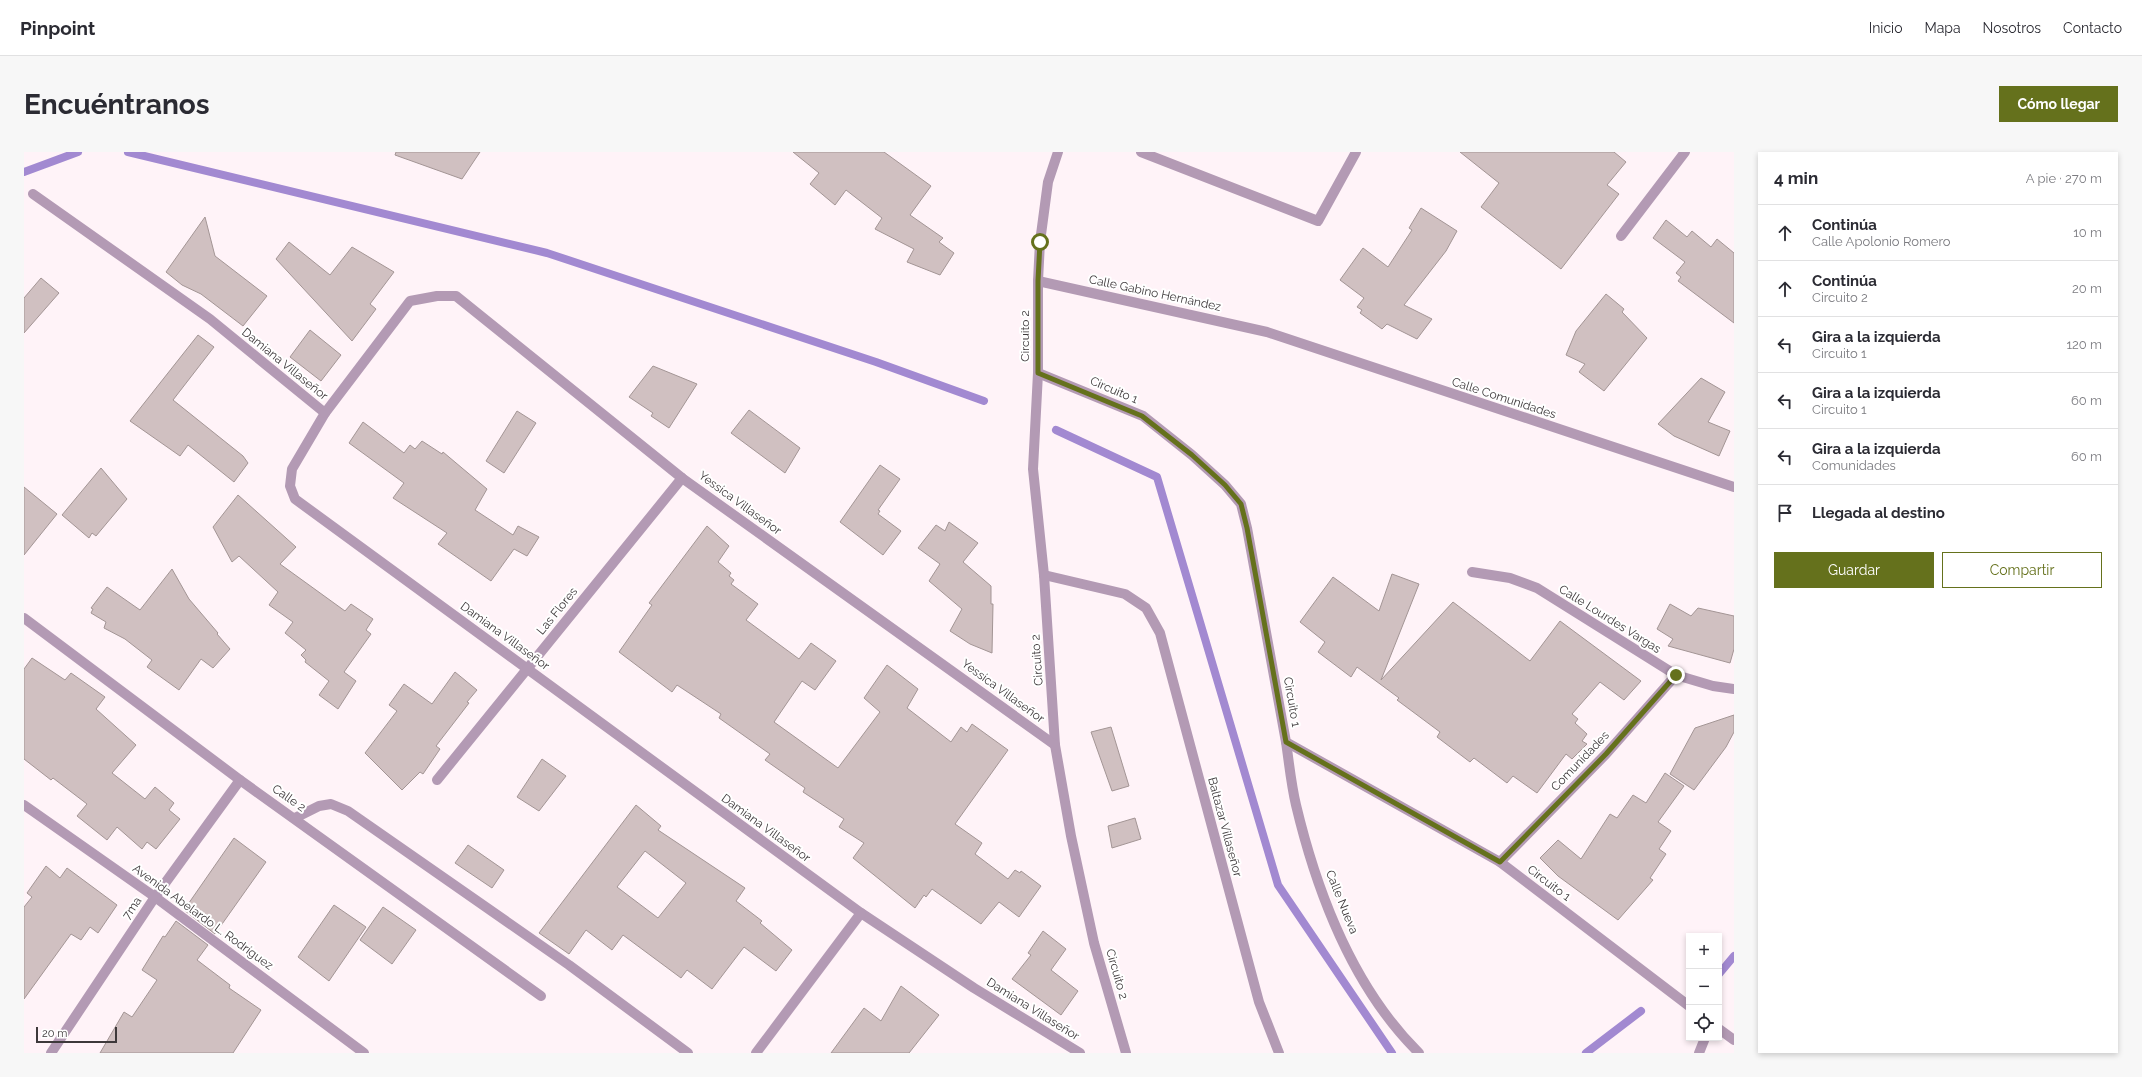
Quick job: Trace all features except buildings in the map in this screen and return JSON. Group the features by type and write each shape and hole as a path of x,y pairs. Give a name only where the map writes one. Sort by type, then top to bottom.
{"street":[{"name":"Circuito 2","path":"1058,152 1048,182 1044,209 1038,281 1038,373 1033,469 1044,575 1055,745 1071,836 1094,943 1126,1053"},
{"path":"1141,152 1318,221 1356,152"},
{"path":"1621,236 1685,152"},
{"name":"Damiana Villaseñor","path":"33,194 210,320 325,413 292,469 290,486 295,499 860,913 974,988 1080,1053"},
{"name":"Calle Gabino Hernández","path":"1038,281 1267,332"},
{"name":"Yessica Villaseñor","path":"325,413 410,301 437,296 456,296 682,478 1055,745"},
{"name":"Calle Comunidades","path":"1267,332 1734,487"},
{"name":"Circuito 1","path":"1038,373 1142,416 1192,455 1225,485 1241,504 1247,528 1286,742 1500,862 1688,1005"},
{"name":"Las Flores","path":"437,780 682,478"},
{"name":"Calle Lourdes Vargas","path":"1472,572 1510,578 1537,588 1676,675 1713,686 1734,689"},
{"name":"Baltazar Villaseñor","path":"1044,575 1126,594 1146,608 1160,633 1259,1002 1279,1053"},
{"name":"Calle 2","path":"24,618 240,780 541,996"},
{"name":"Comunidades","path":"1500,862 1606,754 1676,675"},
{"name":"Calle Nueva","path":"1286,742 1296,803 1303,830 1333,920 1367,988 1409,1043 1419,1053"},
{"name":"7ma","path":"51,1053 155,897 240,780"},
{"path":"295,818 318,806 331,804 348,811 569,965 688,1053"},
{"name":"Avenida Abelardo L. Rodríguez","path":"24,805 155,897 364,1053"},
{"path":"756,1053 860,913"},
{"path":"1722,1031 1734,1040"},
{"path":"1699,1053 1704,1041"}],"waterway":[{"path":"24,172 78,152"},
{"path":"128,152 547,253 876,362 984,401"},
{"path":"1056,430 1157,477 1278,885 1392,1053"},
{"path":"1722,970 1734,956"},
{"path":"1586,1053 1641,1011"}],"route":[{"path":"1040,242 1038,281 1038,373 1142,416 1192,455 1225,485 1241,504 1247,528 1286,742 1500,862 1606,754 1676,675"}]}
